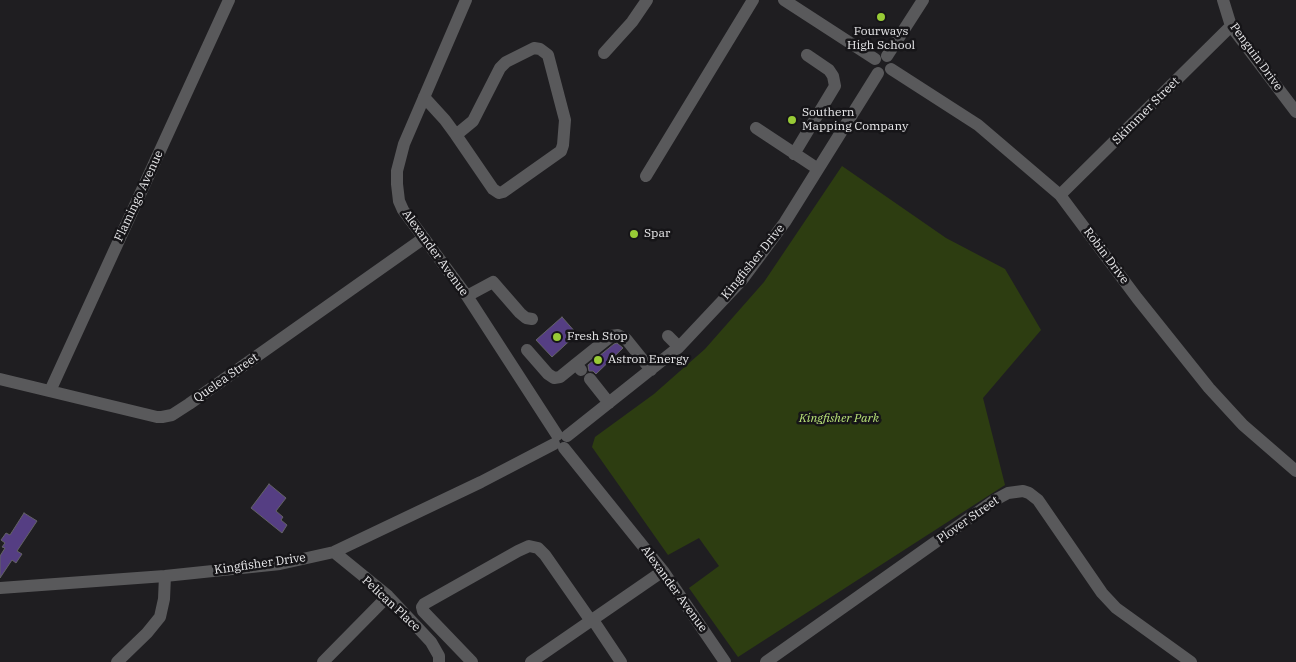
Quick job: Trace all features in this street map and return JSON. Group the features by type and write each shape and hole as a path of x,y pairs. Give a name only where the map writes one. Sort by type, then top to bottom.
{"street":[{"name":"Flamingo Avenue","path":"50,391 229,0"},
{"name":"Alexander Avenue","path":"466,0 404,144 397,170 399,201 403,210 467,296 561,440 663,571 725,662"},
{"path":"604,53 632,22 647,0"},
{"path":"646,176 753,0"},
{"path":"784,0 881,57 892,61 891,69 884,74 878,73 873,66 881,57 924,0"},
{"name":"Penguin Drive","path":"1222,0 1231,26 1296,112"},
{"name":"Skimmer Street","path":"1060,195 1231,26"},
{"path":"424,97 445,120 493,189 499,193 503,192 560,151 563,145 565,120 548,55 540,49 534,48 506,62 500,68 473,121 456,135"},
{"path":"794,154 835,86 833,76 829,70 807,55"},
{"name":"Robin Drive","path":"891,69 978,125 1060,195 1137,298 1209,388 1242,425 1296,471"},
{"name":"Kingfisher Drive","path":"0,588 165,576 280,564 334,552 481,482 561,440 679,347 742,280 785,222 878,73"},
{"path":"756,128 818,169"},
{"name":"Quelea Street","path":"0,379 156,417 172,415 424,238"},
{"path":"467,296 493,282 520,313 526,318 532,319"},
{"path":"526,350 548,374 554,378 560,378 582,371 611,336 618,335 626,339 651,370"},
{"path":"668,336 679,347"},
{"path":"582,371 609,403"},
{"name":"Plover Street","path":"766,662 995,500 1008,493 1022,491 1029,493 1038,500 1102,594 1116,608 1191,662"},
{"path":"472,662 423,611 422,607 424,604 529,546 538,548 546,555 621,662"},
{"name":"Pelican Place","path":"334,552 388,596 431,642 439,656 439,662"},
{"path":"531,662 663,571"},
{"path":"117,662 148,633 160,618 164,599 165,576"},
{"path":"323,662 388,596"}],"green space":[{"name":"Kingfisher Park","path":"842,166 946,238 1005,269 1041,330 983,398 1005,485 738,657 689,588 719,566 699,538 668,555 592,447 595,437 654,394 705,349 764,282"}],"building":[{"name":"Fresh Stop","path":"562,317 577,334 552,357 536,340"},
{"path":"617,343 623,348 596,374 593,371 589,371 588,365"},
{"path":"269,484 286,498 276,511 283,517 281,520 287,525 282,533 251,508"},
{"path":"24,513 37,521 17,551 22,554 16,563 12,560 0,578 0,556 5,548 2,547 5,543 1,540 6,533 10,535"}],"place":[{"name":"Fourways High School","path":"881,17"},
{"name":"Southern Mapping Company","path":"792,120"},
{"name":"Spar","path":"634,234"},
{"name":"Fresh Stop","path":"557,337"},
{"name":"Astron Energy","path":"598,360"}]}
